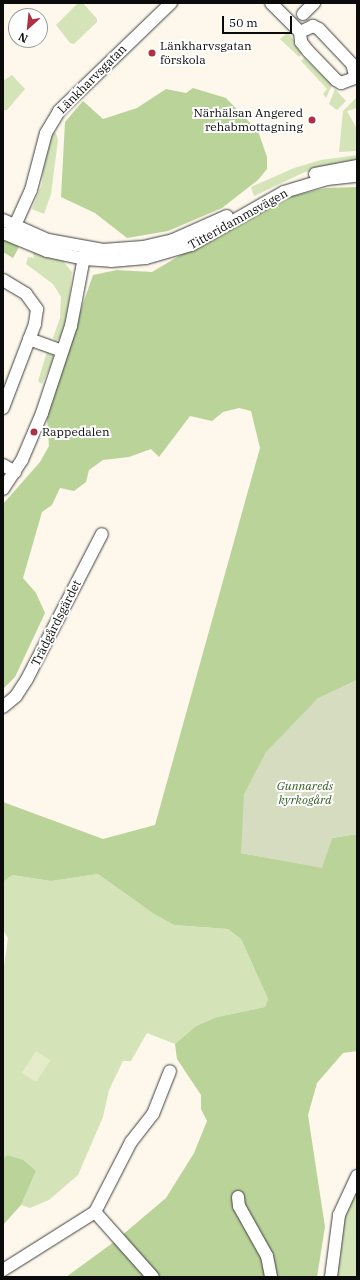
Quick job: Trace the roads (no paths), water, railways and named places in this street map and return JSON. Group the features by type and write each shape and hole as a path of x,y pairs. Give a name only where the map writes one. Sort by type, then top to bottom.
{"street":[{"name":"Länkharvsgatan","path":"9,232 31,190 46,133 59,111 172,3"},
{"path":"271,3 300,32 301,42 337,80 341,83 352,79 355,75 352,64 319,29 313,26 300,32"},
{"path":"303,14 314,3"},
{"name":"Titteridammsvägen","path":"84,254 173,240 206,227 277,188 298,179 357,166"},
{"name":"Titteridammsvägen","path":"3,220 9,232 47,251 130,260 169,253 207,237 284,192 327,179 357,176"},
{"path":"3,489 15,472 34,432 62,351 76,307 84,254"},
{"path":"3,280 26,294 36,305 37,313 29,339 3,408"},
{"path":"29,339 62,351"},
{"path":"3,465 15,472"},
{"name":"Trädgårdsgärdet","path":"3,707 16,696 27,679 102,534"},
{"path":"3,1270 95,1212 131,1142 153,1114 170,1071"},
{"path":"331,1277 339,1215 357,1176"},
{"path":"238,1197 239,1206 267,1256 271,1277"},
{"path":"95,1212 153,1277"}],"place":[{"name":"Länkharvsgatan förskola","path":"152,53"},
{"name":"Närhälsan Angered rehabmottagning","path":"312,120"},
{"name":"Rappedalen","path":"34,432"}],"park label":[{"name":"Gunnareds kyrkogård","path":"305,793"}]}
